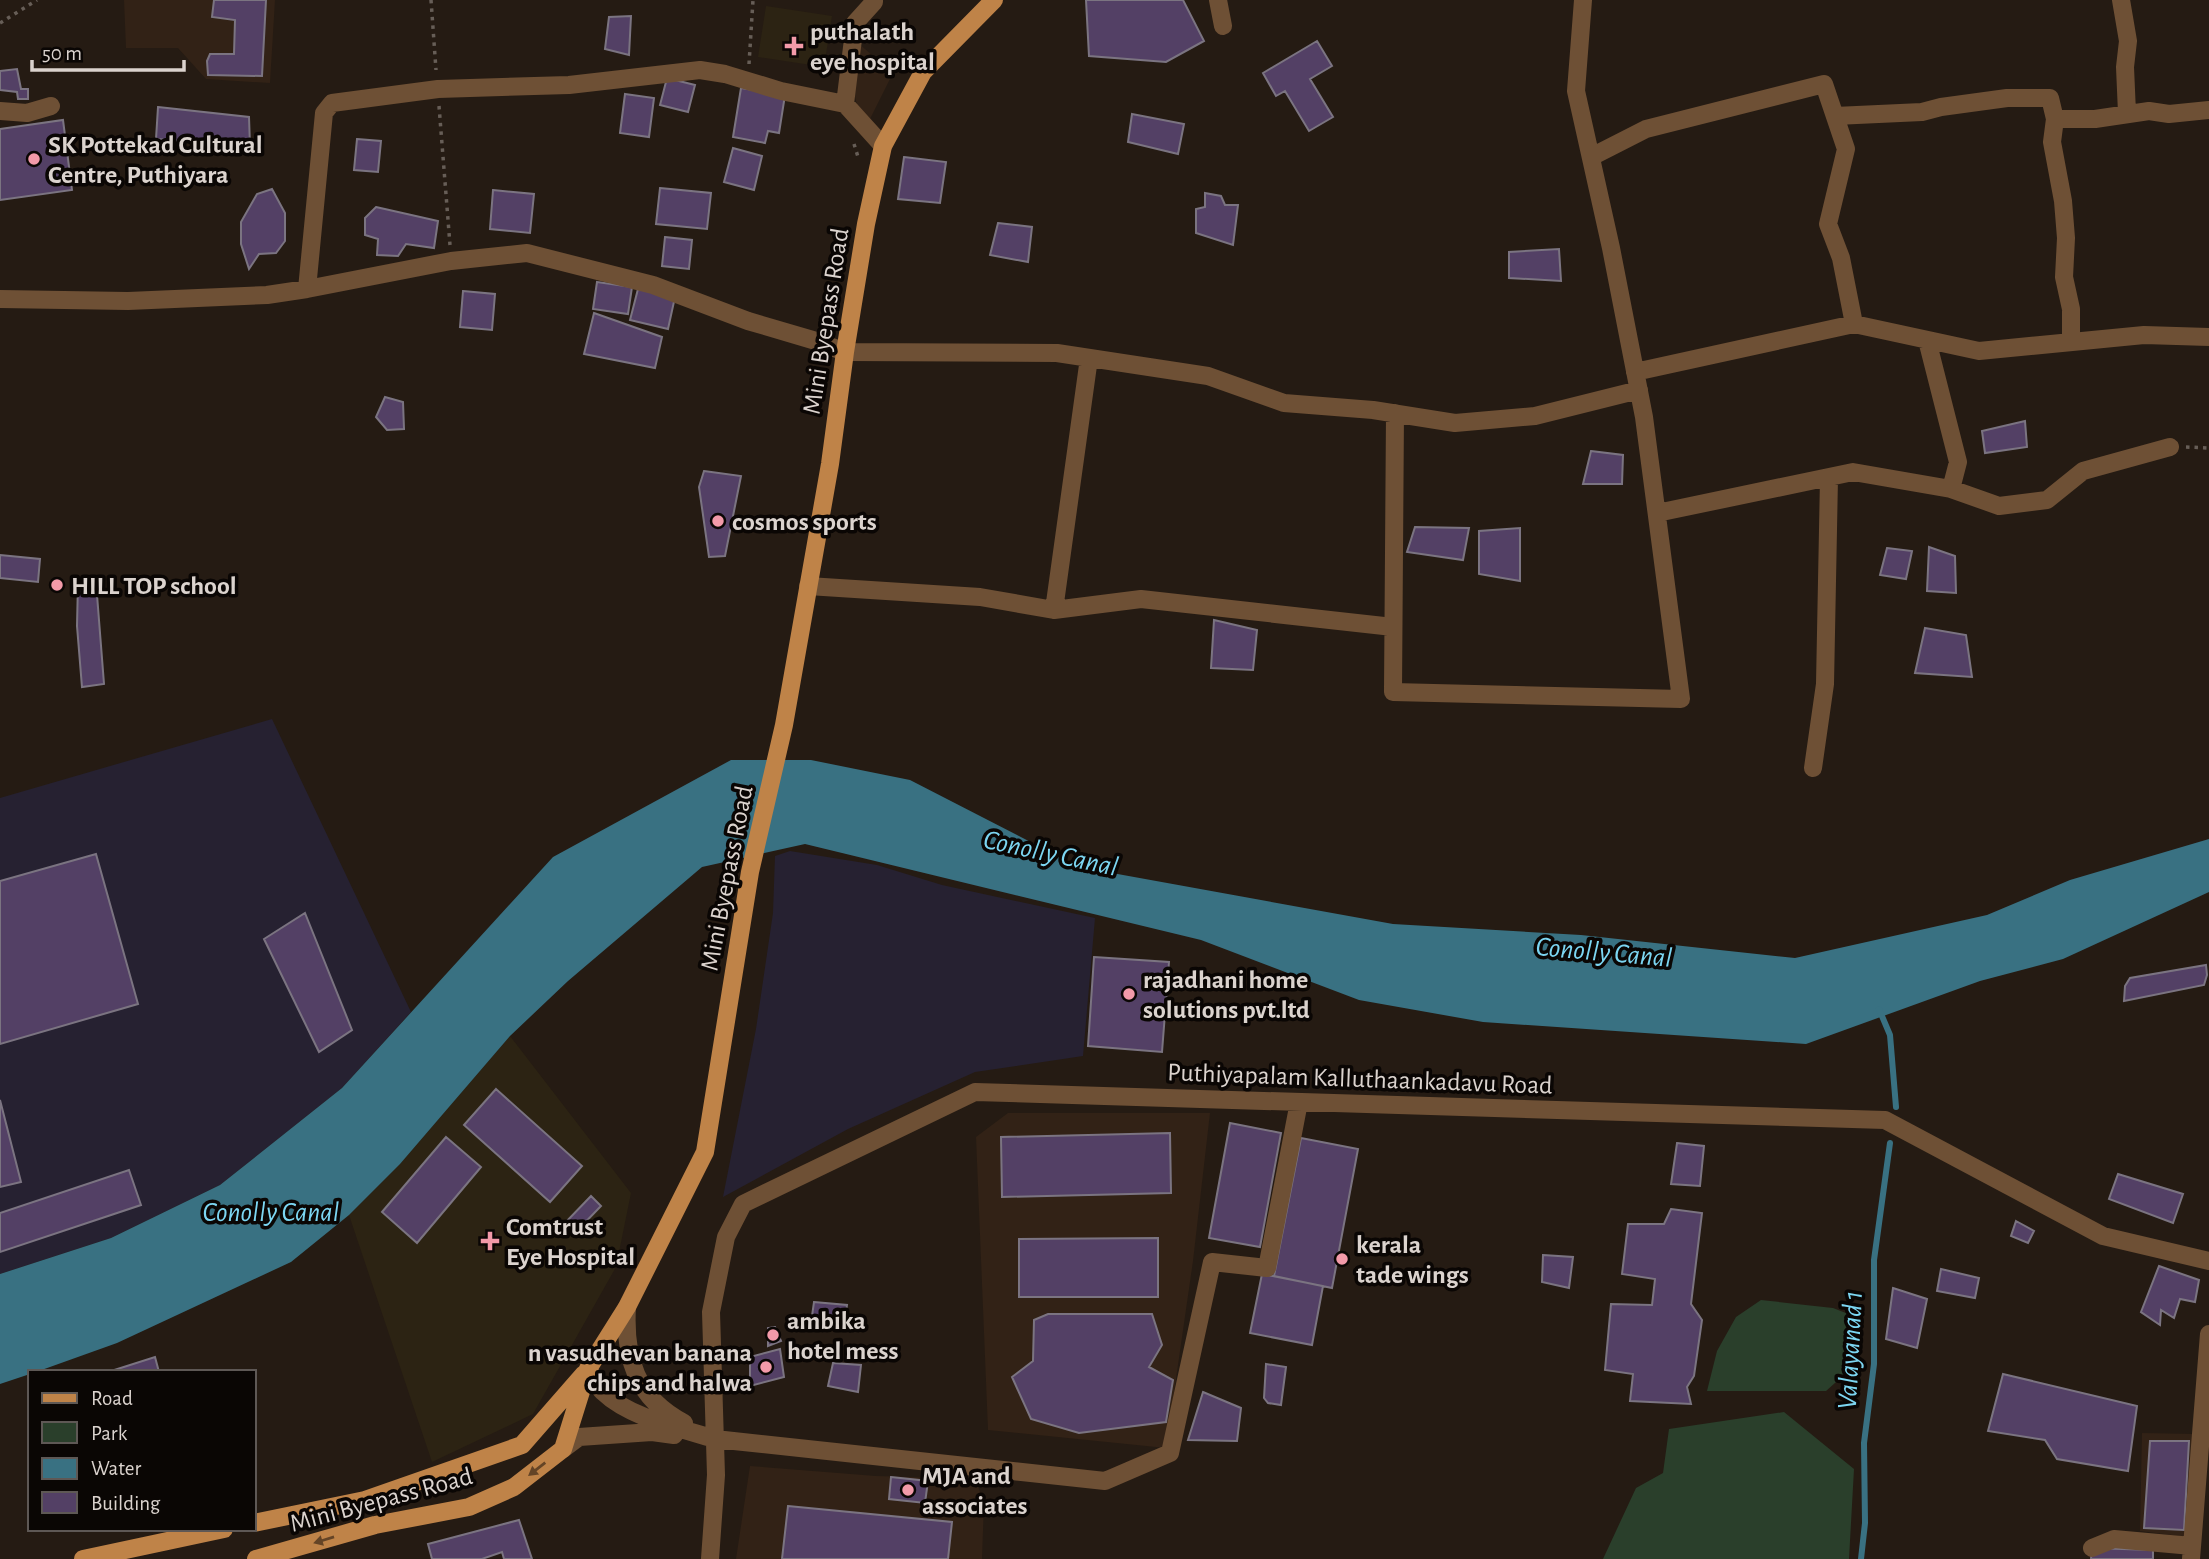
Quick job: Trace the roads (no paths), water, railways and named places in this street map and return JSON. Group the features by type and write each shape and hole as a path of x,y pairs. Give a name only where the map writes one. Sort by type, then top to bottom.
{"main road":[{"name":"Mini Byepass Road","path":"256,1559 374,1525 469,1507 514,1487 563,1449 589,1368 627,1307 705,1152 750,872 784,725 830,464 866,224 883,146 923,72 994,0"},
{"path":"256,1523 365,1500 523,1445 589,1368"},
{"path":"83,1559 215,1531"}],"street":[{"path":"845,104 855,23 874,0"},
{"path":"1218,0 1223,26"},
{"path":"1395,413 1393,692 1681,699 1639,390 1576,91 1583,0"},
{"path":"2121,0 2128,41 2125,67 2127,113"},
{"path":"307,289 324,113 332,103 438,89 569,85 700,70 845,104 883,146"},
{"path":"1591,157 1646,129 1824,84 1846,149 1828,224 1840,258 1854,324"},
{"path":"1835,116 1922,112 2007,98 2050,98 2055,119 2052,142 2063,201 2066,238 2064,278 2071,309 2071,342"},
{"path":"0,111 27,113 51,106"},
{"path":"2055,119 2078,121 2150,111 2169,114 2209,110"},
{"path":"0,299 128,301 267,295 451,261 527,253 653,285 748,321 845,352 1057,353 1208,376 1284,403 1395,413 1455,423 1535,416 1639,390"},
{"path":"1635,372 1854,324 1979,351 2144,335 2209,337"},
{"path":"1927,340 1958,462 1951,489"},
{"path":"1054,610 1089,358"},
{"path":"1657,513 1853,472 1951,489 1999,506 2047,500 2083,471 2170,447"},
{"path":"1813,768 1825,684 1829,478"},
{"path":"808,586 980,597 1054,610 1142,599 1393,627"},
{"name":"Puthiyapalam Kalluthaankadavu Road","path":"710,1559 716,1475 711,1312 726,1237 743,1204 975,1092 1885,1119 2102,1236 2209,1261"},
{"path":"563,1449 579,1437 652,1432 1105,1481 1170,1453 1212,1262 1267,1268 1299,1102"},
{"path":"627,1307 625,1332 630,1361 640,1383 657,1404 674,1418 715,1439"},
{"path":"2092,1548 2113,1539 2191,1553 2209,1334"},
{"path":"589,1368 601,1390 617,1404 660,1422 715,1439"}],"water":[{"name":"Conolly Canal","path":"731,760 811,760 910,780 1079,867 1393,924 1581,935 1795,958 1987,915 2070,880 2209,839 2209,892 2063,959 1980,981 1806,1044 1483,1022 1359,1000 1201,940 805,844 702,867 568,981 510,1036 400,1164 349,1215 291,1262 117,1343 42,1370 28,1370 28,1375 0,1384 0,1274 111,1238 220,1185 342,1088 553,857"}],"waterway":[{"name":"Valayanad 1","path":"1879,1009 1890,1035 1896,1107"},
{"name":"Valayanad 1","path":"1861,1559 1865,1523 1864,1443 1874,1364 1874,1260 1890,1143"}],"place":[{"name":"puthalath eye hospital","path":"794,46"},
{"name":"SK Pottekad Cultural Centre, Puthiyara","path":"34,159"},
{"name":"cosmos sports","path":"718,521"},
{"name":"HILL TOP school","path":"57,585"},
{"name":"rajadhani home solutions pvt.ltd","path":"1129,994"},
{"name":"Comtrust Eye Hospital","path":"490,1241"},
{"name":"kerala tade wings","path":"1342,1259"},
{"name":"ambika hotel mess","path":"773,1335"},
{"name":"n vasudhevan banana chips and halwa","path":"766,1367"},
{"name":"MJA and associates","path":"908,1490"}]}
